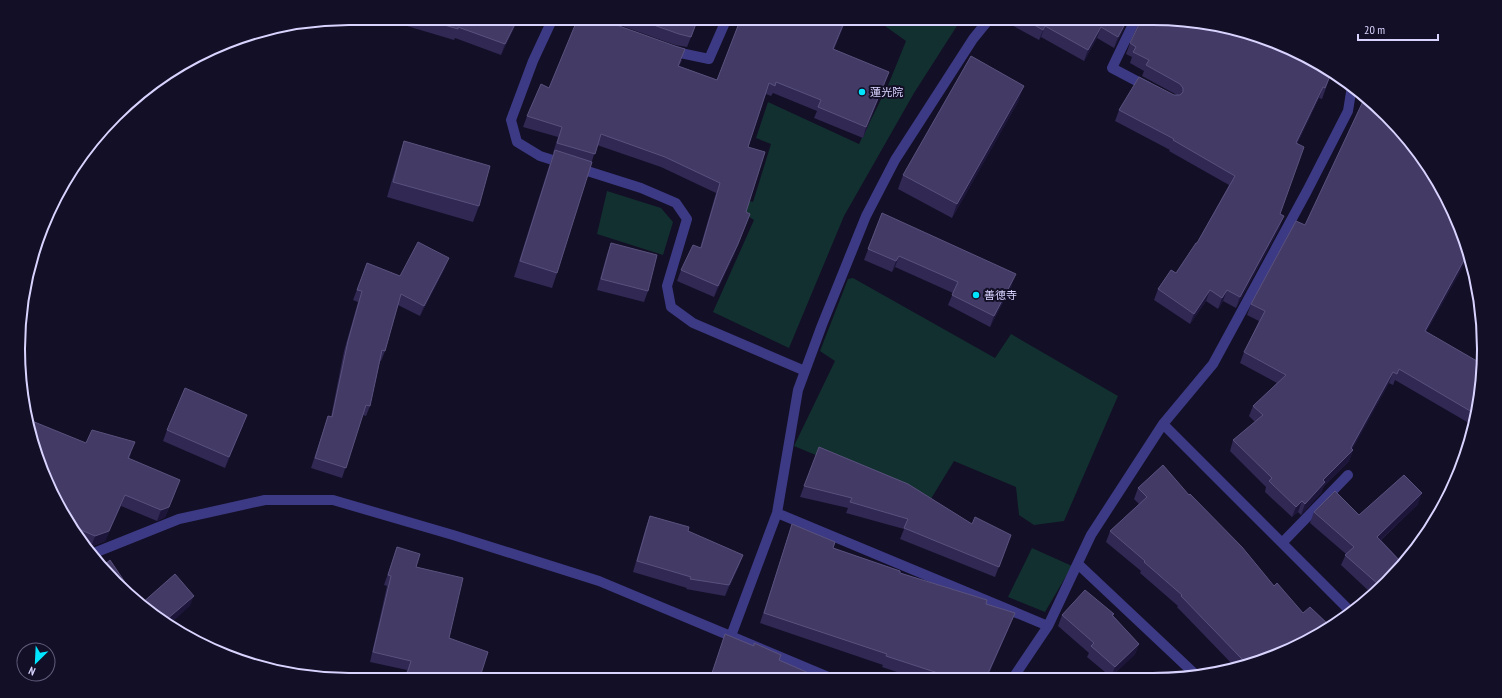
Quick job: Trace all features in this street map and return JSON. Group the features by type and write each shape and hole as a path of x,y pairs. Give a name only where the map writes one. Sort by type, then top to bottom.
{"street":[{"path":"550,25 533,61 511,120 516,142 540,156 641,188 676,203 687,219 667,286 671,307 694,322 805,371"},
{"path":"659,46 673,51 709,59 724,25"},
{"path":"731,636 777,513 798,390 822,325 866,216 895,160 973,39 984,25"},
{"path":"1133,25 1112,68 1160,93"},
{"path":"1016,673 1048,626 1091,535 1163,424 1213,364 1308,190 1348,111 1351,93"},
{"path":"1163,424 1347,608"},
{"path":"1282,543 1348,475"},
{"path":"97,552 179,519 265,500 333,500 453,535 599,581 819,673"},
{"path":"777,513 1048,626"},
{"path":"1078,564 1191,670"}],"green space":[{"path":"958,25 914,93 844,216 789,348 713,312 754,220 733,207 738,198 753,202 771,144 756,138 768,102 859,144 889,83 906,41 885,26"},
{"path":"607,191 661,208 673,222 663,255 597,234"},
{"path":"853,278 995,358 1011,334 1118,396 1064,521 1034,525 1019,515 1016,487 954,461 929,502 794,446 835,361 820,351 848,279"},
{"path":"1032,548 1072,566 1045,612 1008,597"}],"building":[{"path":"445,25 514,25 505,44 458,27 458,29"},
{"path":"575,25 616,25 685,49 678,66 717,80 738,25 843,25 833,49 889,72 866,127 818,107 821,100 776,82 775,86 769,83 748,147 765,152 746,212 750,214 738,244 718,286 681,270 693,245 701,248 720,183 665,157 601,134 595,154 557,143 562,127 527,116 541,84 549,88"},
{"path":"654,25 695,25 691,37"},
{"path":"1034,25 1124,25 1118,37 1101,27 1088,50 1045,26 1043,30"},
{"path":"1139,25 1174,26 1216,31 1257,42 1277,50 1315,68 1329,78 1325,88 1323,87 1296,143 1304,147 1280,214 1284,216 1240,297 1227,290 1222,298 1210,290 1194,314 1158,289 1171,270 1176,273 1197,243 1235,176 1173,140 1174,139 1119,110 1139,77 1174,95 1180,95 1183,92 1183,88 1180,84 1146,65 1149,60 1133,52 1136,47 1130,43"},
{"path":"971,56 1024,86 957,204 903,175"},
{"path":"1363,102 1397,135 1434,187 1452,225 1464,260 1425,331 1476,361 1471,412 1399,369 1397,374 1393,372 1351,448 1353,450 1323,480 1325,482 1305,504 1302,501 1296,507 1269,481 1272,478 1233,440 1263,415 1253,406 1286,375 1244,352 1265,311 1251,304 1296,221 1305,225"},
{"path":"404,141 490,166 479,206 393,182"},
{"path":"555,150 592,162 557,273 520,261"},
{"path":"882,213 1016,274 994,316 952,295 958,282 899,256 896,261 868,249"},
{"path":"418,242 449,258 424,306 401,294 385,351 382,350 370,406 366,405 346,468 315,458 328,416 332,417 348,341 362,291 357,290 367,263 400,276"},
{"path":"611,243 657,255 648,291 601,279"},
{"path":"185,388 247,415 229,457 167,430"},
{"path":"33,422 86,443 92,430 135,442 128,458 180,480 169,507 161,510 125,495 109,531 95,536 80,530 68,511 58,492 42,453"},
{"path":"819,447 908,484 972,524 975,517 1011,535 999,567 904,528 908,519 850,502 852,498 804,486"},
{"path":"1163,465 1189,495 1190,494 1242,547 1274,586 1277,583 1303,613 1310,607 1326,622 1296,640 1243,660 1181,596 1182,595 1110,531 1147,497 1138,488"},
{"path":"1404,475 1422,493 1377,537 1399,560 1377,583 1345,555 1354,547 1314,512 1335,491 1359,515"},
{"path":"650,516 689,527 688,531 743,555 729,585 690,579 691,577 637,561"},
{"path":"792,524 835,542 833,548 900,571 900,573 987,600 986,604 1015,613 988,673 938,673 886,656 887,654 764,613"},
{"path":"397,547 420,554 416,567 463,578 449,638 488,652 481,673 407,673 411,661 373,652 391,576 388,575"},
{"path":"110,560 127,585 120,578 106,564"},
{"path":"175,574 194,596 169,618 145,601"},
{"path":"1085,590 1114,614 1112,615 1139,644 1115,667 1091,646 1094,643 1062,615"},
{"path":"725,634 754,646 754,643 781,655 779,660 809,673 712,673"}],"place":[{"name":"蓮光院","path":"862,92"},
{"name":"善徳寺","path":"976,295"}]}
